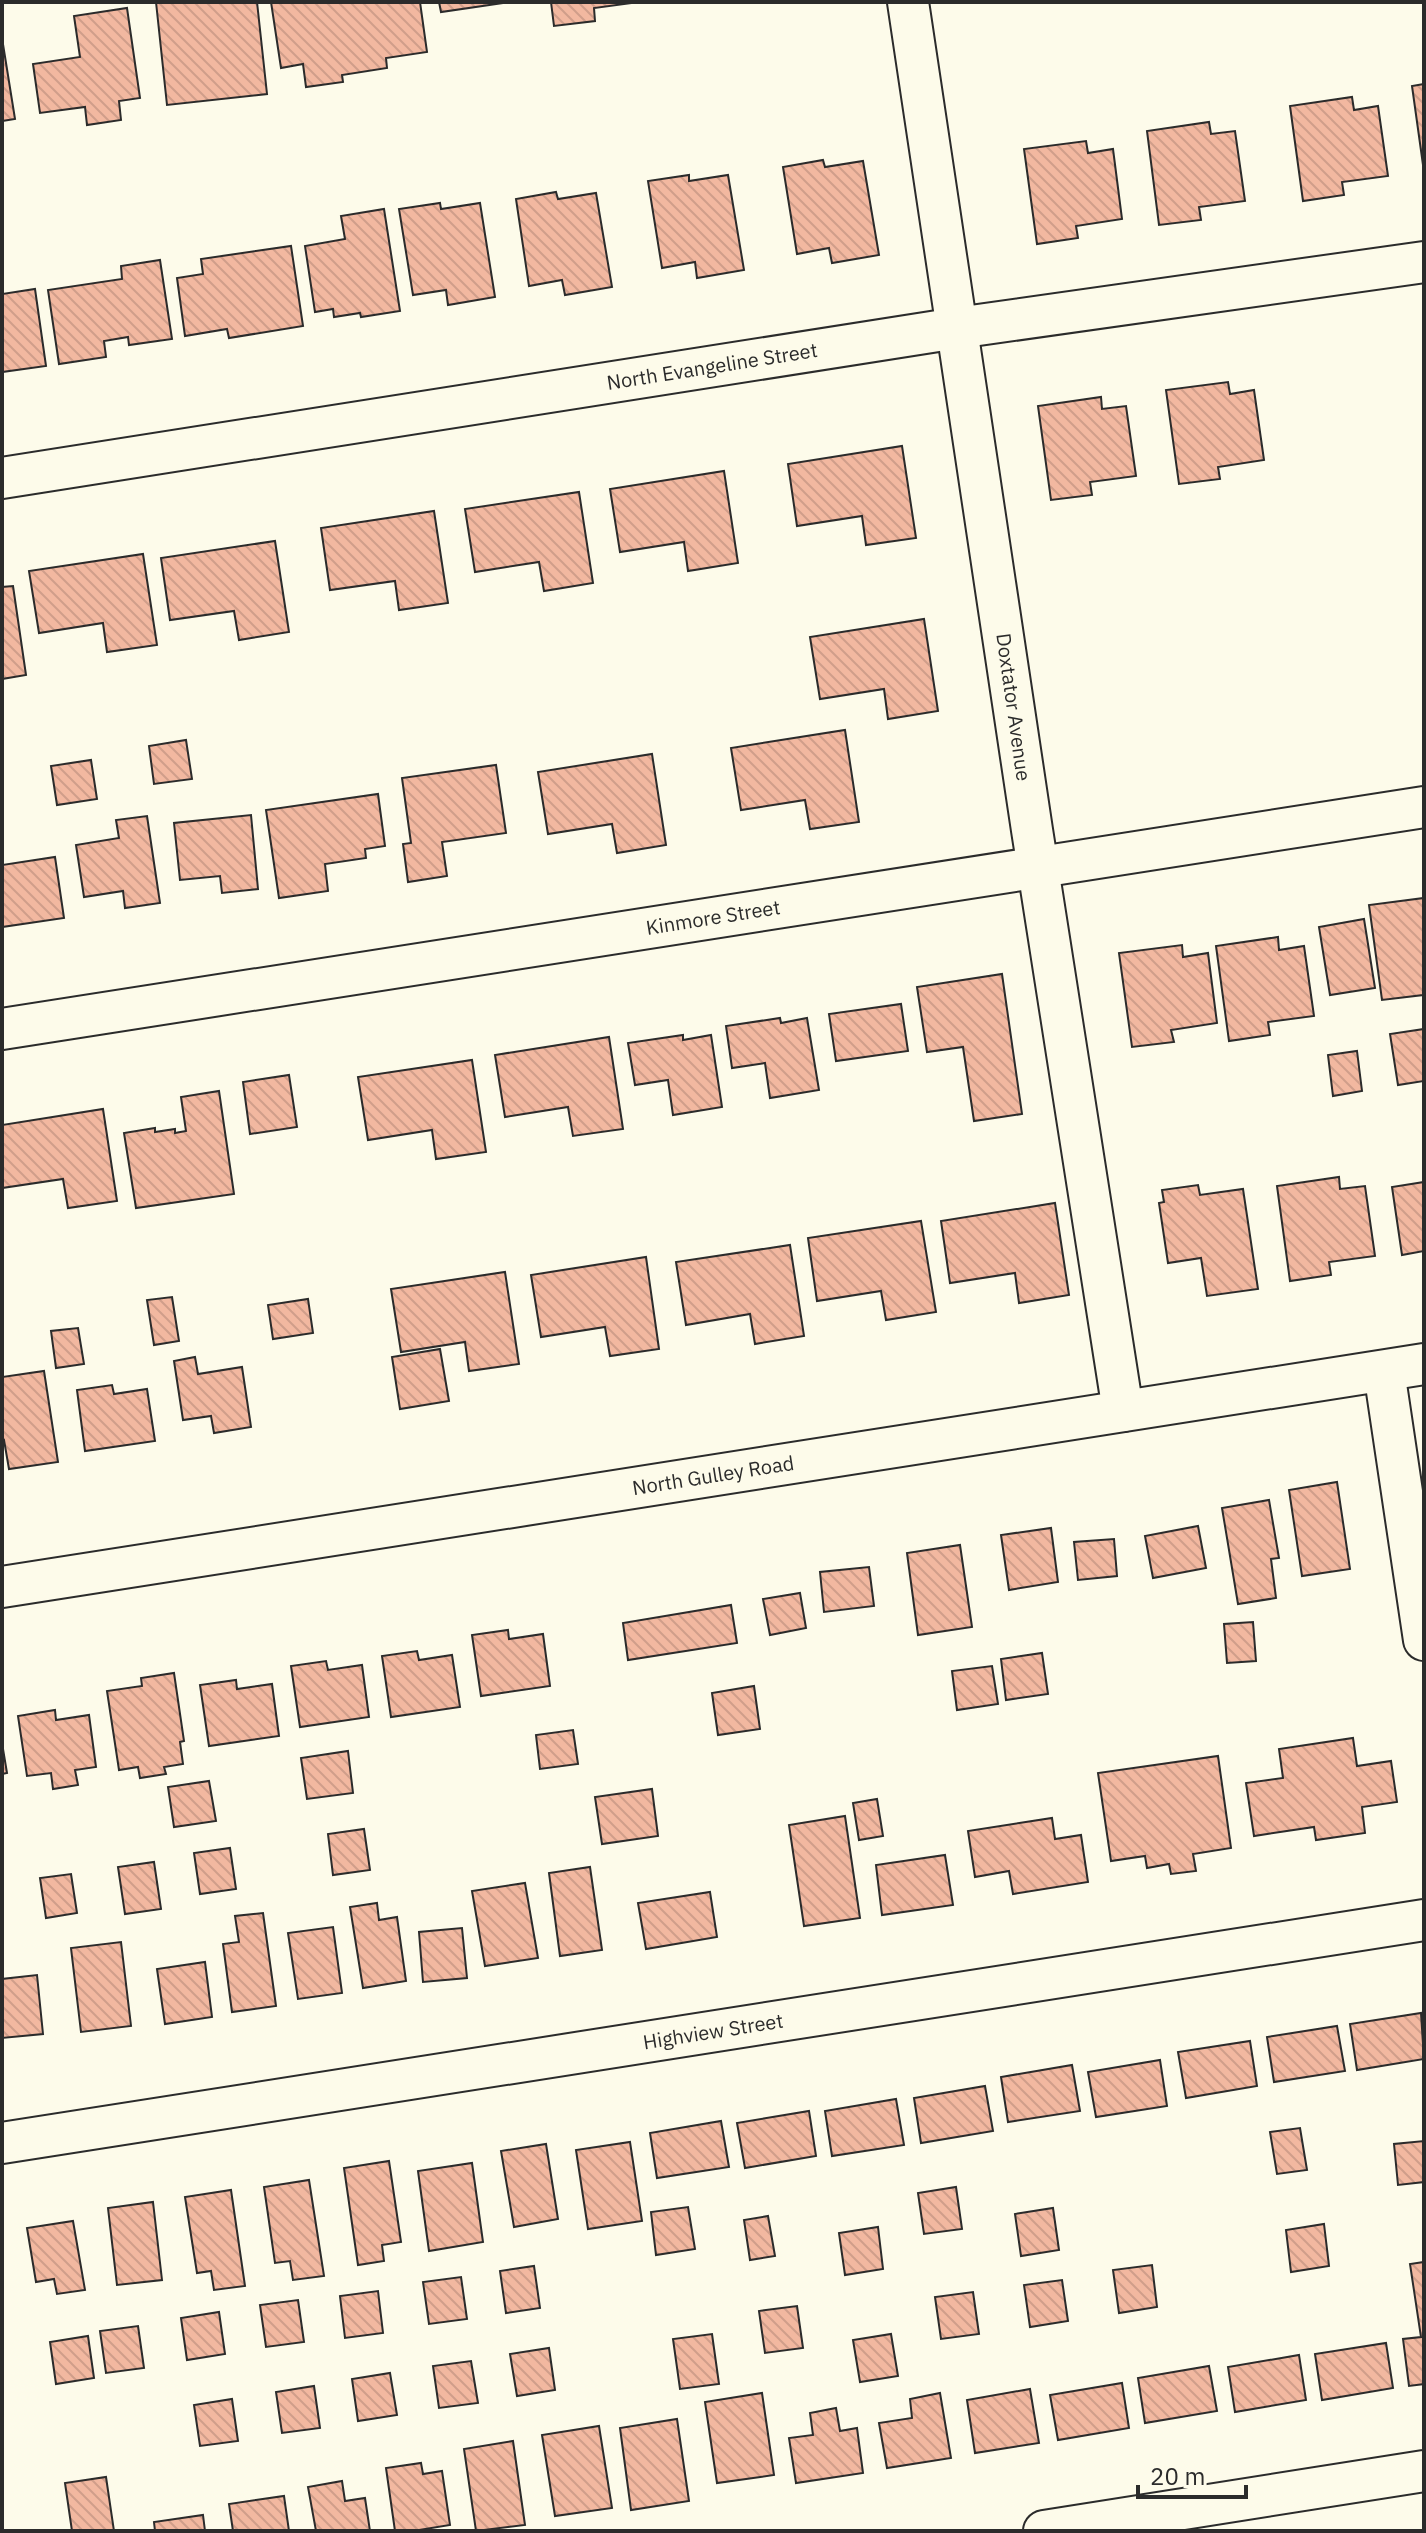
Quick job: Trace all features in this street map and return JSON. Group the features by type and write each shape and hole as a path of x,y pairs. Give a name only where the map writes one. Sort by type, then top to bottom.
{"street":[{"name":"Doxtator Avenue","path":"908,2 1123,1411"},
{"name":"North Evangeline Street","path":"2,478 957,328 1424,262"},
{"name":"Kinmore Street","path":"2,1029 1424,807"},
{"name":"North Gulley Road","path":"2,1587 1424,1364"},
{"path":"1384,1371 1424,1640"},
{"name":"Highview Street","path":"2,2143 1424,1920"},
{"path":"1044,2531 1424,2471"}],"building":[{"path":"156,2 257,2 267,94 167,105"},
{"path":"271,2 420,2 427,52 386,58 387,68 342,75 343,82 306,87 303,64 281,68"},
{"path":"439,2 510,2 441,12"},
{"path":"551,2 639,2 594,8 595,21 554,26"},
{"path":"127,8 140,98 119,101 121,120 87,125 85,107 40,113 33,64 80,57 74,16"},
{"path":"2,38 15,119 2,121"},
{"path":"1424,84 1424,172 1412,86"},
{"path":"1352,97 1354,110 1378,106 1388,176 1342,182 1344,195 1303,201 1290,106"},
{"path":"1209,122 1211,134 1235,131 1245,201 1199,207 1201,220 1159,225 1147,131"},
{"path":"1086,141 1088,153 1113,149 1122,219 1076,226 1078,238 1037,244 1024,149"},
{"path":"823,160 825,167 863,161 879,255 832,263 829,248 797,254 783,167"},
{"path":"689,175 689,181 728,175 744,270 697,278 695,262 662,268 648,181"},
{"path":"556,192 558,199 596,193 612,287 565,295 562,280 529,286 516,199"},
{"path":"440,203 441,209 480,203 495,297 448,305 446,290 413,295 399,209"},
{"path":"384,209 400,311 361,317 360,313 334,317 333,309 315,312 305,246 345,239 341,216"},
{"path":"291,246 303,326 229,338 227,329 185,336 177,278 203,274 201,259"},
{"path":"160,260 172,339 129,345 128,337 104,341 106,357 59,364 48,290 122,279 121,266"},
{"path":"35,289 46,366 2,372 2,294"},
{"path":"1228,382 1230,394 1254,390 1264,460 1218,467 1220,479 1179,484 1166,390"},
{"path":"1101,397 1102,409 1126,406 1136,476 1090,482 1092,495 1051,500 1038,406"},
{"path":"902,446 916,538 866,545 862,516 797,526 788,464"},
{"path":"724,471 738,563 688,571 684,542 620,552 610,489"},
{"path":"579,492 593,583 544,591 539,562 475,572 465,509"},
{"path":"434,511 448,603 399,610 395,581 330,590 321,528"},
{"path":"275,541 289,632 239,640 234,611 170,620 161,558"},
{"path":"143,554 157,645 107,652 103,623 39,633 29,571"},
{"path":"13,586 26,675 2,679 2,587"},
{"path":"924,619 938,711 888,719 884,689 820,699 810,637"},
{"path":"845,730 859,822 810,829 805,800 741,810 731,748"},
{"path":"186,740 192,779 154,784 149,746"},
{"path":"652,754 666,845 617,853 612,824 548,834 538,772"},
{"path":"91,760 97,799 57,805 51,766"},
{"path":"496,765 506,833 442,842 447,876 408,882 403,844 411,843 402,778"},
{"path":"378,794 385,846 365,849 366,858 325,864 328,891 279,898 266,810"},
{"path":"251,815 258,889 222,893 220,876 180,880 174,823"},
{"path":"147,816 160,903 125,908 123,891 84,897 76,845 119,838 116,820"},
{"path":"55,857 64,918 2,927 2,865"},
{"path":"1424,898 1423,995 1382,1000 1369,905"},
{"path":"1364,919 1375,988 1330,995 1319,927"},
{"path":"1278,937 1279,950 1304,946 1314,1016 1268,1022 1270,1035 1229,1041 1216,946"},
{"path":"1182,945 1183,957 1208,953 1217,1023 1171,1030 1174,1042 1132,1047 1119,953"},
{"path":"1002,974 1022,1114 974,1121 963,1047 927,1052 917,987"},
{"path":"901,1004 908,1051 836,1061 829,1014"},
{"path":"780,1018 781,1023 807,1018 819,1090 770,1098 765,1063 732,1068 726,1026"},
{"path":"1424,1029 1424,1081 1398,1085 1390,1034"},
{"path":"683,1035 683,1040 711,1035 722,1107 673,1115 668,1080 635,1085 628,1043"},
{"path":"609,1037 623,1129 573,1136 568,1107 505,1117 495,1055"},
{"path":"1357,1051 1362,1091 1333,1096 1328,1055"},
{"path":"472,1060 486,1152 436,1159 432,1130 368,1140 358,1077"},
{"path":"289,1075 297,1127 250,1134 243,1082"},
{"path":"219,1091 234,1194 136,1208 124,1133 155,1128 155,1132 186,1131 181,1097"},
{"path":"103,1109 117,1201 68,1208 63,1179 2,1188 2,1125"},
{"path":"1339,1177 1340,1189 1365,1186 1375,1256 1329,1262 1331,1275 1290,1281 1277,1186"},
{"path":"1424,1182 1424,1251 1402,1255 1392,1187"},
{"path":"1198,1185 1200,1195 1243,1189 1258,1289 1207,1296 1201,1258 1168,1263 1159,1203 1164,1202 1162,1190"},
{"path":"1055,1203 1069,1295 1019,1303 1015,1273 950,1283 941,1221"},
{"path":"921,1221 936,1312 886,1320 881,1291 817,1301 808,1238"},
{"path":"790,1245 804,1336 755,1344 750,1314 686,1325 676,1262"},
{"path":"646,1257 659,1349 610,1356 605,1327 541,1337 531,1275"},
{"path":"505,1272 519,1364 469,1371 465,1342 401,1352 391,1289"},
{"path":"172,1297 179,1341 154,1345 147,1300"},
{"path":"308,1299 313,1333 273,1339 268,1305"},
{"path":"78,1328 84,1364 56,1368 51,1331"},
{"path":"440,1349 449,1401 400,1409 392,1357"},
{"path":"195,1357 198,1374 242,1367 251,1427 214,1433 211,1416 183,1420 174,1361"},
{"path":"44,1371 58,1462 9,1469 2,1441 2,1377"},
{"path":"112,1385 114,1394 147,1389 155,1441 85,1451 77,1390"},
{"path":"1337,1482 1350,1569 1302,1576 1289,1490"},
{"path":"1269,1500 1279,1558 1271,1559 1276,1598 1238,1604 1222,1508"},
{"path":"1198,1526 1206,1568 1153,1578 1145,1536"},
{"path":"1051,1528 1058,1582 1009,1590 1001,1535"},
{"path":"1114,1539 1117,1576 1078,1580 1074,1542"},
{"path":"960,1545 972,1627 918,1635 907,1553"},
{"path":"869,1567 874,1606 824,1612 820,1572"},
{"path":"800,1593 806,1628 770,1635 763,1599"},
{"path":"731,1605 737,1643 628,1660 623,1623"},
{"path":"1253,1622 1256,1661 1227,1663 1224,1624"},
{"path":"508,1630 509,1639 543,1634 550,1686 481,1696 472,1635"},
{"path":"417,1651 419,1660 452,1655 460,1707 391,1717 382,1656"},
{"path":"1042,1653 1048,1694 1006,1700 1001,1659"},
{"path":"326,1661 328,1670 362,1665 369,1717 300,1727 291,1666"},
{"path":"992,1666 998,1704 957,1710 952,1671"},
{"path":"174,1673 184,1741 180,1742 183,1764 164,1767 166,1774 140,1778 138,1767 119,1770 107,1691 142,1686 141,1678"},
{"path":"236,1680 237,1689 272,1684 279,1736 209,1746 200,1685"},
{"path":"754,1686 760,1729 718,1735 712,1693"},
{"path":"55,1710 56,1720 89,1715 96,1767 75,1770 78,1785 53,1789 51,1773 27,1776 18,1716"},
{"path":"573,1730 578,1764 540,1769 536,1735"},
{"path":"1353,1738 1357,1766 1391,1761 1397,1802 1362,1807 1365,1833 1316,1840 1314,1827 1254,1836 1246,1783 1283,1778 1279,1749"},
{"path":"2,1743 7,1773 2,1774"},
{"path":"348,1751 353,1793 307,1799 301,1758"},
{"path":"1218,1756 1231,1848 1193,1854 1196,1871 1171,1874 1169,1864 1147,1868 1145,1856 1111,1861 1098,1773"},
{"path":"209,1781 216,1821 174,1827 168,1787"},
{"path":"652,1789 658,1836 602,1844 595,1797"},
{"path":"877,1799 883,1836 859,1840 853,1803"},
{"path":"845,1816 860,1918 804,1926 789,1825"},
{"path":"1052,1818 1055,1839 1081,1835 1088,1882 1013,1894 1009,1871 975,1877 968,1831"},
{"path":"364,1829 370,1870 333,1875 328,1834"},
{"path":"230,1848 236,1889 200,1894 194,1853"},
{"path":"945,1855 953,1905 882,1915 876,1865"},
{"path":"154,1862 161,1909 125,1914 118,1867"},
{"path":"590,1867 602,1950 560,1956 549,1873"},
{"path":"71,1874 77,1913 46,1918 40,1878"},
{"path":"525,1883 538,1958 485,1966 472,1891"},
{"path":"710,1892 717,1937 646,1949 638,1903"},
{"path":"377,1903 379,1920 397,1917 406,1981 363,1988 350,1907"},
{"path":"263,1913 276,2006 232,2012 223,1944 239,1942 235,1916"},
{"path":"333,1927 342,1993 298,1999 288,1933"},
{"path":"462,1928 467,1978 423,1982 419,1932"},
{"path":"121,1942 131,2026 81,2032 71,1948"},
{"path":"205,1962 212,2017 165,2024 157,1969"},
{"path":"37,1975 43,2034 2,2038 2,1979"},
{"path":"1421,2013 1424,2059 1357,2070 1350,2024"},
{"path":"1337,2026 1345,2071 1274,2082 1267,2037"},
{"path":"1250,2041 1257,2086 1186,2098 1178,2052"},
{"path":"1160,2060 1167,2106 1096,2117 1088,2072"},
{"path":"1072,2065 1080,2111 1008,2122 1001,2077"},
{"path":"985,2086 993,2131 921,2143 914,2098"},
{"path":"896,2099 904,2145 832,2156 825,2111"},
{"path":"809,2111 816,2156 745,2168 737,2123"},
{"path":"721,2121 729,2167 657,2178 650,2133"},
{"path":"1300,2128 1307,2170 1277,2174 1270,2132"},
{"path":"1424,2141 1424,2182 1398,2185 1394,2144"},
{"path":"630,2142 642,2221 588,2229 576,2150"},
{"path":"546,2144 558,2219 514,2227 501,2151"},
{"path":"389,2161 401,2242 382,2245 384,2261 358,2265 344,2168"},
{"path":"472,2163 483,2242 429,2251 418,2171"},
{"path":"309,2180 324,2276 293,2280 290,2261 275,2263 264,2187"},
{"path":"956,2187 962,2229 924,2234 918,2193"},
{"path":"231,2190 245,2286 214,2290 211,2271 197,2273 185,2197"},
{"path":"153,2202 162,2280 117,2285 108,2208"},
{"path":"688,2207 695,2249 656,2255 651,2212"},
{"path":"1053,2208 1059,2250 1021,2256 1015,2214"},
{"path":"768,2216 775,2256 750,2260 744,2220"},
{"path":"73,2221 85,2290 57,2294 54,2279 36,2282 27,2228"},
{"path":"1324,2224 1329,2266 1291,2272 1286,2230"},
{"path":"878,2227 883,2269 845,2275 839,2233"},
{"path":"1424,2262 1424,2384 1409,2386 1403,2339 1421,2337 1410,2264"},
{"path":"1152,2265 1157,2307 1119,2313 1113,2270"},
{"path":"534,2266 540,2308 506,2313 500,2271"},
{"path":"461,2277 467,2319 429,2324 423,2282"},
{"path":"1062,2280 1068,2321 1030,2327 1024,2285"},
{"path":"378,2291 383,2333 345,2338 340,2296"},
{"path":"973,2292 979,2334 941,2339 935,2297"},
{"path":"298,2300 304,2342 266,2347 260,2305"},
{"path":"797,2306 803,2348 765,2353 759,2311"},
{"path":"219,2312 225,2354 187,2360 181,2318"},
{"path":"138,2326 144,2368 106,2373 100,2331"},
{"path":"712,2334 719,2384 680,2389 673,2339"},
{"path":"891,2334 898,2376 860,2382 853,2340"},
{"path":"88,2336 94,2378 56,2384 50,2342"},
{"path":"1386,2343 1393,2388 1322,2400 1315,2354"},
{"path":"549,2348 555,2390 517,2396 510,2354"},
{"path":"1299,2355 1306,2400 1235,2412 1228,2367"},
{"path":"471,2361 478,2403 439,2408 433,2366"},
{"path":"1209,2366 1217,2411 1145,2423 1138,2378"},
{"path":"390,2373 397,2415 358,2421 352,2379"},
{"path":"1122,2383 1129,2428 1058,2440 1050,2395"},
{"path":"314,2386 320,2428 282,2433 276,2392"},
{"path":"1030,2389 1039,2443 975,2453 967,2400"},
{"path":"762,2393 774,2475 717,2483 705,2402"},
{"path":"940,2393 951,2458 887,2468 879,2423 912,2418 910,2399"},
{"path":"232,2399 238,2441 200,2446 194,2405"},
{"path":"836,2408 840,2431 857,2428 863,2473 796,2483 789,2438 813,2435 810,2413"},
{"path":"677,2419 689,2501 631,2510 620,2428"},
{"path":"599,2426 612,2508 555,2516 542,2435"},
{"path":"513,2441 525,2525 476,2531 464,2449"},
{"path":"421,2463 423,2474 442,2471 450,2525 395,2531 386,2468"},
{"path":"106,2477 114,2531 72,2531 65,2483"},
{"path":"342,2481 345,2501 365,2498 370,2531 316,2531 308,2487"},
{"path":"284,2496 289,2531 233,2531 229,2504"},
{"path":"203,2515 205,2531 155,2531 154,2522"}]}
